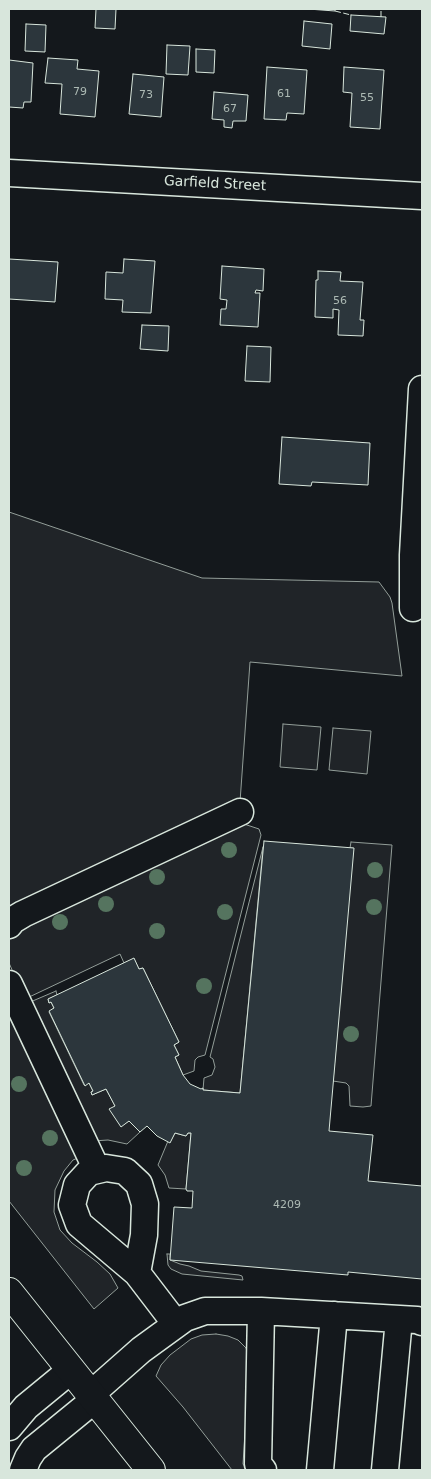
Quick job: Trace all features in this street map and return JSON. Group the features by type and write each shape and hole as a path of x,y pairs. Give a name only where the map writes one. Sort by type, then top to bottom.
{"main road":[{"path":"9,1292 151,1470"}],"street":[{"name":"Garfield Street","path":"9,173 422,196"},
{"path":"413,608 418,556 422,389"},
{"path":"9,925 23,914 240,812"},
{"path":"9,984 97,1170"},
{"path":"137,1273 144,1235 145,1204 139,1184 125,1171 106,1168 89,1172 77,1185 72,1205 79,1224 137,1273 176,1324"},
{"path":"23,1470 34,1449 141,1350 176,1324 185,1318 205,1311 260,1311 410,1321 385,1470"},
{"path":"260,1311 258,1464 263,1470"},
{"path":"320,1470 334,1315"},
{"path":"9,1427 26,1407 71,1370"}],"shaded area":[{"path":"9,512 202,578 379,582 392,603 402,676 250,662 240,802 9,911"},
{"path":"283,724 321,727 317,770 280,767"},
{"path":"333,728 371,731 367,774 329,770"},
{"path":"241,823 259,829 261,835 205,1055 195,1060 194,1071 183,1075 175,1057 179,1055 174,1045 179,1042 143,968 139,969 134,959 124,963 120,954 25,999 9,963 9,938 12,933"},
{"path":"351,842 392,845 371,1106 363,1107 350,1106 349,1086 346,1083 333,1081 353,848 350,848"},
{"path":"263,847 240,1093 203,1090 204,1078 212,1075 215,1067 213,1059 210,1057"},
{"path":"56,991 57,995 48,999 54,1008 49,1012 84,1085 89,1083 93,1091 91,1092 92,1095 106,1089 115,1106 121,1126 129,1121 140,1132 127,1144 108,1140 93,1141 28,1003"},
{"path":"9,1001 78,1158 73,1160 64,1171 55,1190 54,1212 60,1230 72,1243 110,1274 118,1288 94,1309 9,1201"},
{"path":"175,1133 186,1136 188,1133 191,1133 186,1189 169,1188 165,1175 158,1165 168,1141 170,1142"},
{"path":"167,1254 170,1254 170,1260 180,1264 201,1271 239,1275 242,1276 243,1280 182,1274 171,1269 168,1265"},
{"path":"216,1334 238,1340 246,1348 248,1355 249,1372 243,1464 247,1470 232,1470 183,1407 156,1376 161,1365 170,1355 191,1339 202,1335"}],"building":[{"path":"96,9 116,9 115,29 95,28"},
{"path":"308,9 335,9 335,11"},
{"path":"351,15 386,17 384,34 350,31"},
{"path":"304,21 332,24 330,49 302,46"},
{"path":"26,24 46,25 45,52 25,51"},
{"path":"167,45 190,46 188,75 166,74"},
{"path":"196,49 215,50 214,73 196,72"},
{"path":"48,58 78,60 77,69 99,71 95,117 60,114 62,84 45,83"},
{"path":"9,60 33,63 31,102 24,102 23,108 9,107"},
{"path":"267,67 307,70 304,114 287,113 286,120 264,119"},
{"path":"344,67 384,70 380,129 350,127 352,93 343,92"},
{"path":"133,74 164,77 161,117 129,114"},
{"path":"214,92 248,95 246,121 233,121 232,128 224,127 224,120 212,119"},
{"path":"9,259 58,262 55,302 9,299"},
{"path":"124,259 155,261 151,313 122,312 123,300 105,299 106,272 123,273"},
{"path":"222,266 264,269 263,291 256,290 255,293 260,293 258,327 220,325 221,309 226,309 227,300 220,299"},
{"path":"318,271 341,272 340,281 363,282 360,320 364,320 363,336 338,335 339,310 333,309 333,318 315,317"},
{"path":"142,325 169,326 168,351 140,349"},
{"path":"247,346 271,347 270,382 245,381"},
{"path":"282,437 370,443 368,485 312,482 311,486 279,484"},
{"path":"264,841 354,848 329,1131 373,1135 368,1181 422,1186 422,1279 348,1272 348,1275 170,1260 174,1207 192,1208 193,1191 187,1191 186,1189 191,1133 188,1133 186,1136 175,1133 170,1143 157,1136 147,1126 140,1132 129,1121 121,1127 109,1109 115,1106 106,1089 92,1095 91,1092 93,1091 89,1083 85,1086 49,1011 54,1008 48,999 134,958 139,969 143,968 179,1042 174,1045 179,1055 175,1057 183,1075 190,1084 201,1089 203,1088 203,1090 240,1093"}],"fence":[{"path":"381,9 381,17"},
{"path":"335,11 351,15"}]}
